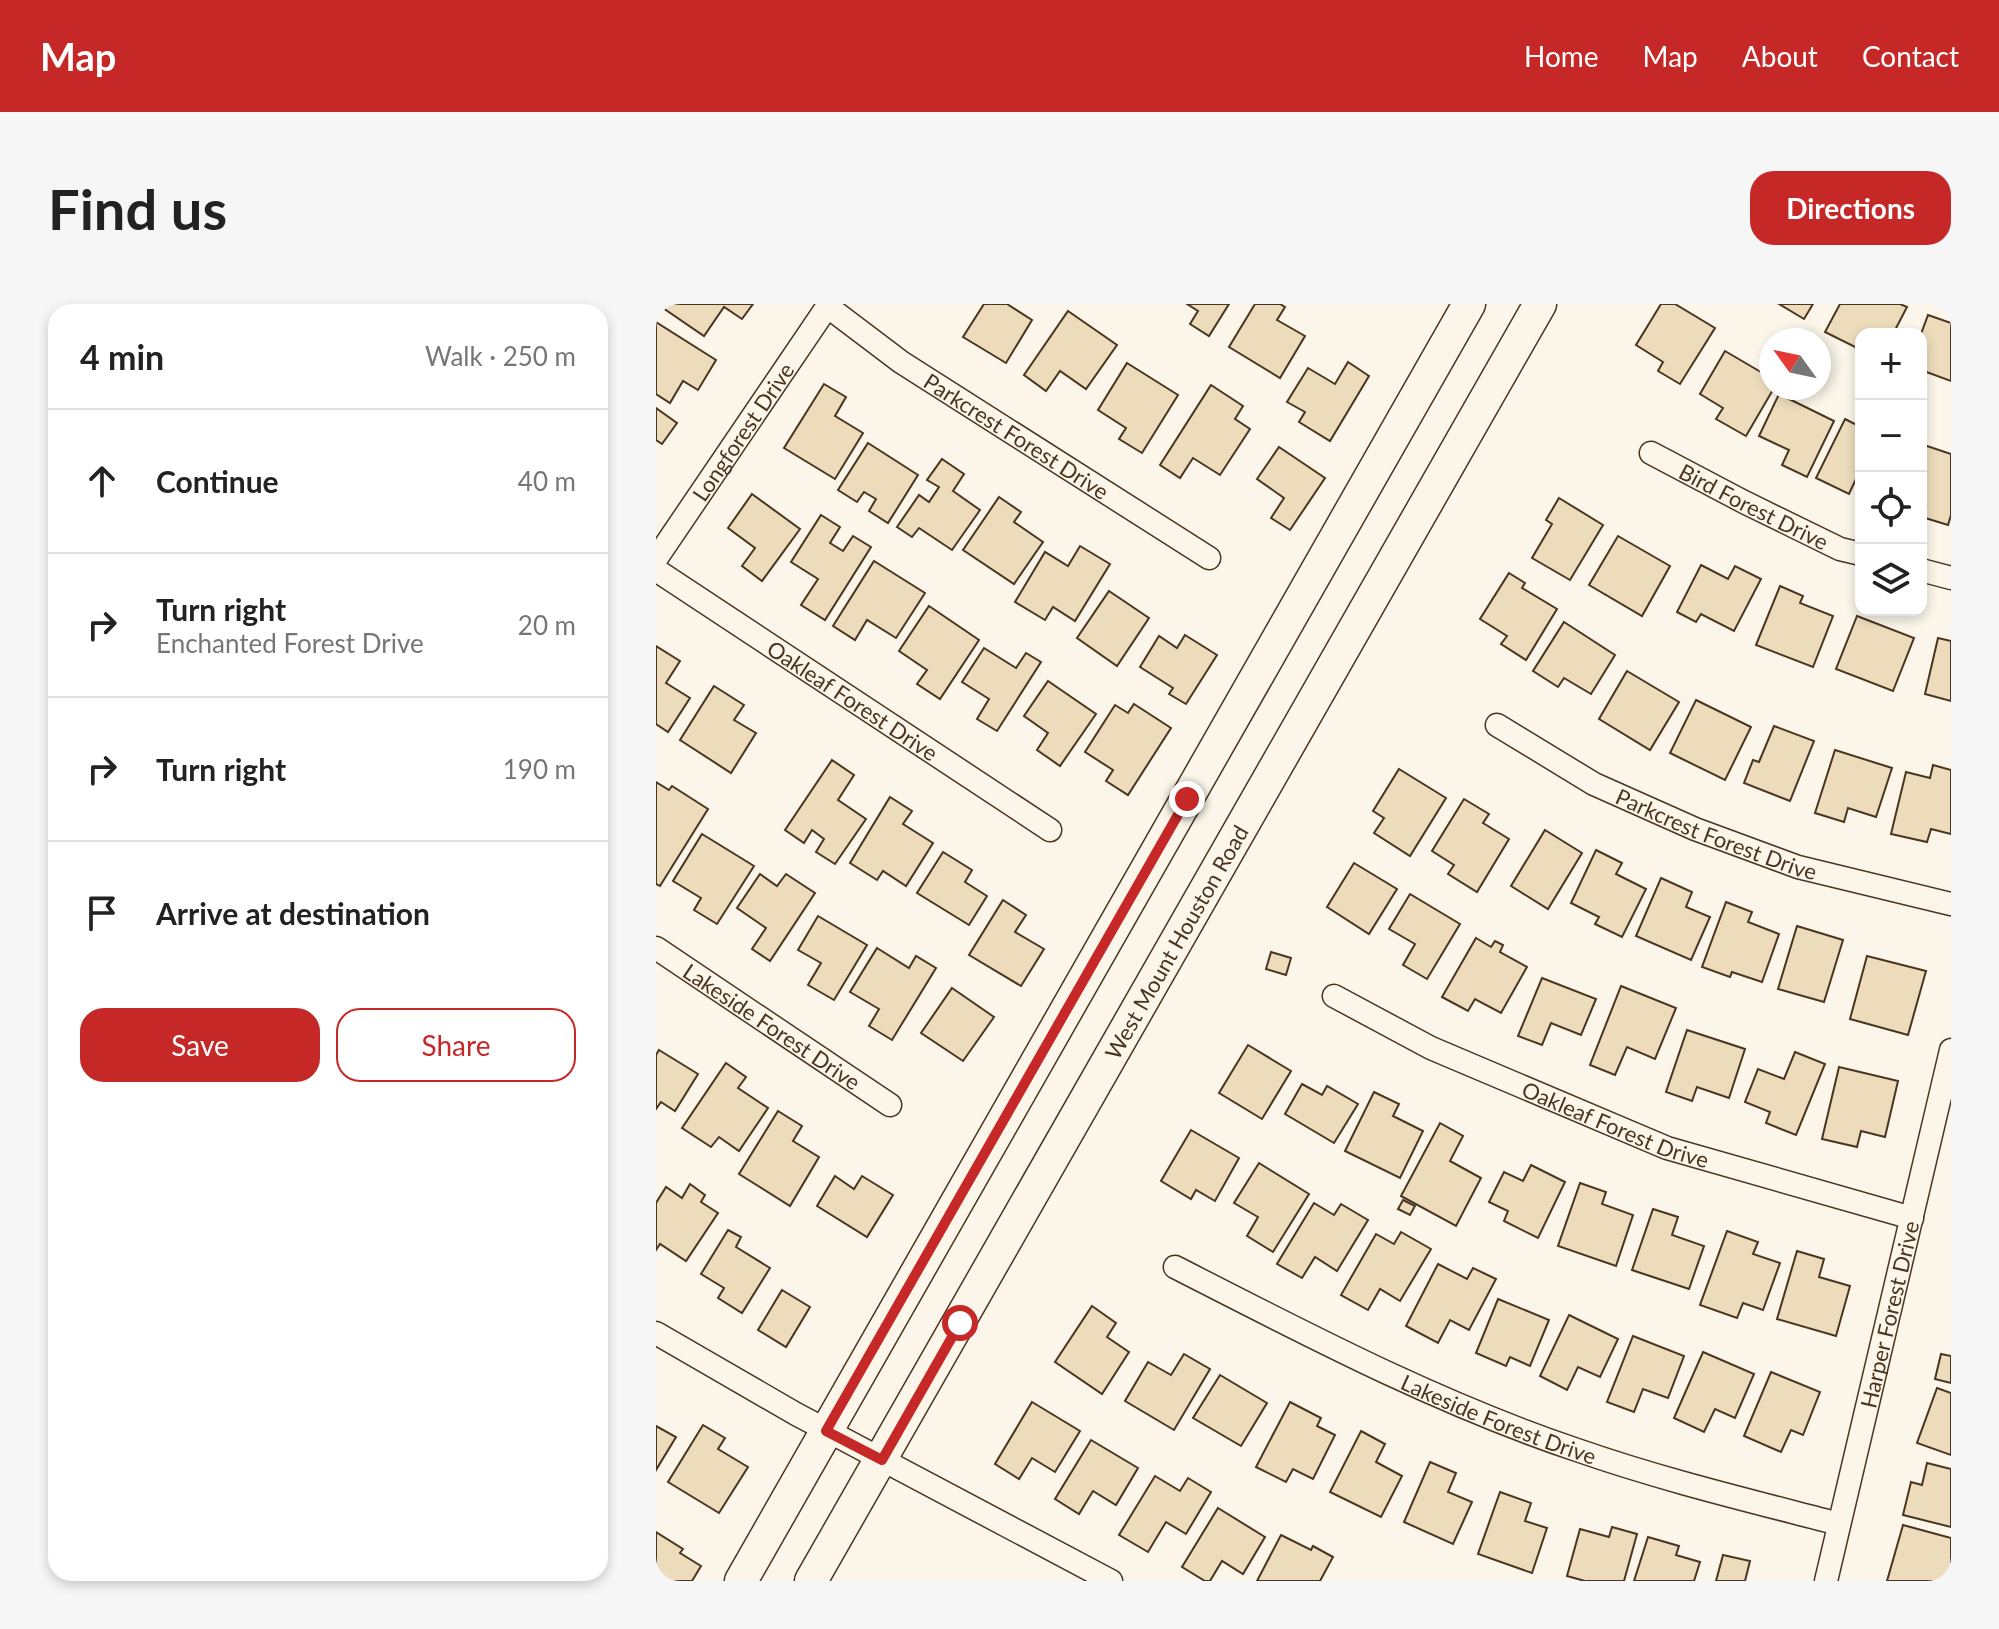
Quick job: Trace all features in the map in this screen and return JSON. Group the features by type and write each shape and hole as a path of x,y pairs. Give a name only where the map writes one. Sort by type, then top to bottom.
{"main road":[{"path":"741,1581 1469,304"},
{"name":"West Mount Houston Road","path":"811,1581 1540,304"}],"street":[{"name":"Parkcrest Forest Drive","path":"828,305 901,362 1209,558"},
{"name":"Longforest Drive","path":"656,559 828,305"},
{"name":"Bird Forest Drive","path":"1651,453 1840,549 1855,553"},
{"name":"Oakleaf Forest Drive","path":"656,570 1050,830"},
{"path":"1927,572 1951,578"},
{"name":"Parkcrest Forest Drive","path":"1497,725 1594,784 1695,829 1798,867 1951,904"},
{"name":"Lakeside Forest Drive","path":"656,948 890,1105"},
{"name":"Oakleaf Forest Drive","path":"1334,996 1431,1048 1667,1148 1912,1218"},
{"name":"Harper Forest Drive","path":"1826,1581 1951,1050"},
{"name":"Lakeside Forest Drive","path":"1175,1267 1320,1341 1473,1411 1577,1450 1700,1488 1839,1524"},
{"path":"656,1333 826,1431 1101,1579"}],"building":[{"path":"666,304 753,304 742,319 724,307 704,336 663,308"},
{"path":"984,304 1007,304 1032,320 1006,363 963,337"},
{"path":"1187,304 1229,304 1209,336 1190,324 1198,311"},
{"path":"1255,304 1280,304 1285,307 1277,320 1305,336 1280,378 1229,347"},
{"path":"1661,304 1675,304 1715,328 1680,384 1658,371 1663,362 1636,345"},
{"path":"1779,304 1813,304 1804,319"},
{"path":"1840,304 1900,304 1907,307 1896,328 1855,328 1855,347 1831,335 1831,328 1827,328"},
{"path":"1068,311 1117,345 1086,389 1060,371 1046,391 1024,375"},
{"path":"1928,315 1951,323 1951,381 1927,372 1927,328 1923,328"},
{"path":"656,322 716,360 698,390 683,381 670,403 656,394"},
{"path":"1725,351 1759,371 1759,400 1767,400 1746,436 1716,419 1723,408 1700,394"},
{"path":"1348,362 1369,376 1330,441 1299,422 1305,412 1287,402 1308,368 1335,384"},
{"path":"1127,363 1178,395 1142,453 1119,439 1126,428 1098,410"},
{"path":"824,384 846,397 835,416 863,433 835,479 784,448"},
{"path":"1211,385 1243,406 1235,419 1250,429 1220,475 1193,458 1180,478 1160,465"},
{"path":"1776,400 1791,400 1834,421 1807,477 1782,465 1789,450 1759,436"},
{"path":"656,408 677,423 662,444 656,440"},
{"path":"1845,419 1855,424 1855,481 1849,494 1816,478"},
{"path":"868,443 918,475 888,523 869,511 876,499 864,492 857,502 838,490"},
{"path":"1927,446 1951,454 1951,515 1948,525 1927,519"},
{"path":"1279,447 1325,478 1290,530 1271,518 1284,498 1257,479"},
{"path":"942,459 964,474 953,491 980,510 952,550 919,528 912,537 897,527 919,495 929,502 939,487 927,480"},
{"path":"752,494 800,529 762,581 742,566 755,548 728,528"},
{"path":"999,497 1021,512 1014,522 1043,542 1014,584 963,550"},
{"path":"1559,498 1603,525 1570,580 1532,558 1552,524 1546,520"},
{"path":"821,515 840,527 830,543 843,551 853,536 871,547 825,620 801,605 818,579 791,562"},
{"path":"1618,536 1670,566 1642,616 1589,585"},
{"path":"1080,546 1110,564 1075,621 1053,607 1045,620 1015,602 1045,552 1068,566"},
{"path":"874,561 925,593 896,638 867,620 855,640 833,626"},
{"path":"1701,565 1728,579 1735,566 1761,579 1734,631 1701,614 1696,622 1677,612"},
{"path":"1509,573 1525,583 1522,588 1557,609 1526,660 1501,644 1507,636 1480,619"},
{"path":"1780,586 1803,596 1800,603 1833,616 1813,667 1756,645"},
{"path":"1109,591 1149,618 1117,666 1077,638"},
{"path":"929,606 979,640 940,699 917,684 927,670 899,651"},
{"path":"1857,616 1914,638 1893,691 1836,669"},
{"path":"1564,622 1615,655 1591,694 1564,678 1558,687 1533,671"},
{"path":"1185,635 1217,655 1186,704 1169,694 1173,688 1140,667 1159,636 1177,648"},
{"path":"1938,638 1951,641 1951,701 1925,694"},
{"path":"656,646 680,661 666,683 690,698 668,732 656,724"},
{"path":"984,648 1016,668 1026,653 1041,662 997,731 977,719 989,699 962,682"},
{"path":"1627,671 1679,702 1650,750 1599,719"},
{"path":"1048,681 1096,714 1060,766 1037,750 1048,733 1024,716"},
{"path":"714,686 744,705 734,720 756,733 731,773 680,740"},
{"path":"1696,700 1751,727 1725,780 1670,753"},
{"path":"1134,704 1171,728 1128,795 1106,781 1113,770 1085,752 1115,705 1128,713"},
{"path":"1774,726 1814,741 1790,801 1744,783 1753,760 1759,762"},
{"path":"1835,750 1892,768 1876,817 1848,808 1844,822 1815,813"},
{"path":"832,760 854,775 838,800 866,819 835,864 816,852 824,839 812,830 804,843 785,830"},
{"path":"1933,765 1951,770 1951,834 1931,829 1927,842 1891,834 1906,772 1930,778"},
{"path":"1399,769 1446,798 1410,856 1374,833 1384,818 1373,811"},
{"path":"656,782 669,790 672,786 708,809 660,886 656,884"},
{"path":"890,797 912,811 903,824 933,843 906,886 883,871 877,880 850,863"},
{"path":"1464,799 1489,814 1483,823 1509,839 1477,892 1448,874 1454,865 1432,851"},
{"path":"1545,830 1582,853 1548,909 1511,886"},
{"path":"702,834 754,866 717,924 694,910 701,898 673,881"},
{"path":"1596,850 1622,863 1616,874 1646,889 1622,937 1595,924 1599,917 1571,903"},
{"path":"943,852 972,870 965,882 987,896 969,925 917,893"},
{"path":"1354,863 1397,889 1369,934 1327,907"},
{"path":"760,874 777,886 786,874 815,893 770,961 752,949 766,928 737,908"},
{"path":"1661,878 1692,892 1686,907 1710,917 1691,960 1636,936"},
{"path":"1410,894 1460,924 1427,979 1403,965 1415,944 1389,929"},
{"path":"1003,900 1026,915 1015,932 1044,949 1021,986 969,955"},
{"path":"1726,902 1752,912 1748,922 1779,934 1762,982 1732,972 1730,977 1702,967"},
{"path":"818,916 867,945 834,1000 808,985 821,963 798,950"},
{"path":"1797,926 1843,940 1824,1002 1778,989"},
{"path":"1476,938 1491,947 1495,941 1503,945 1500,952 1527,967 1501,1013 1475,999 1468,1011 1442,997"},
{"path":"877,948 909,968 916,956 936,968 892,1040 869,1026 879,1009 850,992"},
{"path":"1271,952 1291,958 1286,975 1266,969"},
{"path":"1867,956 1926,971 1908,1035 1850,1019"},
{"path":"1542,978 1596,999 1581,1035 1551,1023 1542,1045 1518,1036"},
{"path":"1621,986 1676,1008 1655,1059 1627,1047 1615,1075 1590,1065"},
{"path":"952,988 994,1017 963,1061 921,1033"},
{"path":"1687,1030 1745,1049 1729,1098 1697,1087 1692,1101 1666,1092"},
{"path":"1248,1045 1291,1071 1262,1119 1219,1093"},
{"path":"659,1050 698,1074 675,1111 661,1102 656,1109 656,1055"},
{"path":"1795,1052 1825,1064 1796,1135 1766,1123 1770,1112 1745,1102 1758,1069 1784,1079"},
{"path":"726,1063 746,1077 738,1088 768,1108 739,1151 719,1137 711,1147 682,1128"},
{"path":"1839,1067 1898,1081 1885,1137 1861,1131 1857,1147 1822,1139"},
{"path":"1302,1084 1322,1095 1327,1086 1358,1104 1334,1143 1285,1114"},
{"path":"1374,1092 1399,1104 1393,1116 1423,1131 1400,1178 1345,1151"},
{"path":"778,1111 802,1126 793,1141 819,1157 790,1206 739,1174"},
{"path":"1440,1123 1463,1136 1450,1161 1481,1178 1456,1226 1401,1196"},
{"path":"1191,1130 1239,1158 1215,1201 1196,1190 1191,1199 1161,1181"},
{"path":"1259,1163 1309,1194 1273,1252 1247,1236 1258,1217 1234,1203"},
{"path":"1531,1165 1565,1182 1538,1238 1504,1221 1508,1211 1489,1202 1504,1172 1523,1181"},
{"path":"835,1176 854,1189 862,1176 893,1195 867,1237 817,1206"},
{"path":"1580,1183 1606,1192 1602,1204 1633,1215 1616,1266 1558,1246"},
{"path":"690,1184 705,1195 701,1202 718,1213 686,1261 660,1244 656,1250 656,1203 666,1187 682,1198"},
{"path":"1403,1200 1415,1206 1410,1215 1398,1209"},
{"path":"1314,1203 1334,1215 1341,1204 1368,1220 1337,1271 1315,1257 1302,1278 1277,1264"},
{"path":"1653,1209 1678,1217 1672,1235 1704,1246 1689,1289 1632,1270"},
{"path":"728,1230 741,1237 736,1247 770,1268 742,1313 718,1298 724,1288 701,1274"},
{"path":"1727,1231 1758,1242 1753,1254 1780,1263 1763,1310 1743,1303 1737,1318 1700,1305"},
{"path":"1401,1232 1431,1249 1400,1301 1380,1289 1368,1310 1341,1295 1376,1234 1394,1244"},
{"path":"1797,1251 1824,1259 1819,1277 1850,1286 1836,1336 1777,1319"},
{"path":"1438,1264 1467,1279 1473,1268 1496,1279 1469,1330 1450,1320 1438,1343 1406,1326"},
{"path":"782,1290 810,1307 786,1347 758,1330"},
{"path":"1498,1299 1549,1320 1530,1366 1510,1357 1506,1366 1476,1353"},
{"path":"1092,1306 1116,1323 1107,1337 1129,1352 1102,1394 1055,1362"},
{"path":"1569,1315 1618,1339 1600,1377 1578,1367 1567,1390 1540,1376"},
{"path":"1633,1336 1684,1356 1668,1398 1643,1389 1634,1412 1607,1402"},
{"path":"1703,1352 1754,1374 1735,1418 1715,1409 1704,1432 1674,1418"},
{"path":"1184,1354 1210,1369 1174,1430 1125,1401 1148,1362 1171,1375"},
{"path":"1941,1354 1951,1356 1951,1383 1935,1379"},
{"path":"1771,1372 1820,1392 1803,1435 1791,1430 1781,1452 1744,1436"},
{"path":"1220,1375 1267,1403 1241,1446 1193,1418"},
{"path":"1937,1388 1951,1393 1951,1455 1917,1443"},
{"path":"1032,1402 1080,1431 1055,1472 1032,1458 1019,1479 995,1464"},
{"path":"1290,1402 1321,1418 1317,1426 1335,1435 1313,1479 1293,1469 1286,1482 1256,1467"},
{"path":"703,1425 725,1438 718,1449 748,1467 719,1513 668,1482"},
{"path":"656,1426 676,1437 656,1470"},
{"path":"1361,1431 1385,1444 1376,1462 1402,1476 1381,1517 1330,1492"},
{"path":"1091,1440 1138,1468 1116,1505 1093,1491 1079,1514 1055,1499"},
{"path":"1430,1462 1456,1473 1448,1492 1472,1502 1453,1544 1404,1522"},
{"path":"1927,1463 1951,1469 1951,1527 1903,1515 1911,1482 1922,1485"},
{"path":"1155,1476 1180,1491 1188,1478 1211,1492 1186,1534 1166,1522 1148,1552 1119,1535"},
{"path":"1500,1492 1531,1503 1525,1521 1547,1528 1532,1573 1478,1554"},
{"path":"1218,1508 1265,1537 1243,1574 1222,1561 1210,1581 1205,1581 1182,1567"},
{"path":"1903,1525 1951,1538 1951,1581 1887,1581"},
{"path":"1612,1527 1637,1534 1624,1581 1585,1581 1567,1576 1580,1529 1609,1537"},
{"path":"656,1532 683,1549 680,1553 701,1566 692,1581 656,1581"},
{"path":"1281,1535 1333,1557 1320,1581 1257,1581"},
{"path":"1648,1537 1679,1546 1676,1555 1700,1562 1694,1581 1634,1581"},
{"path":"1723,1555 1750,1561 1745,1581 1716,1581"}],"route":[{"path":"960,1323 882,1460 826,1431 1187,799"}]}
